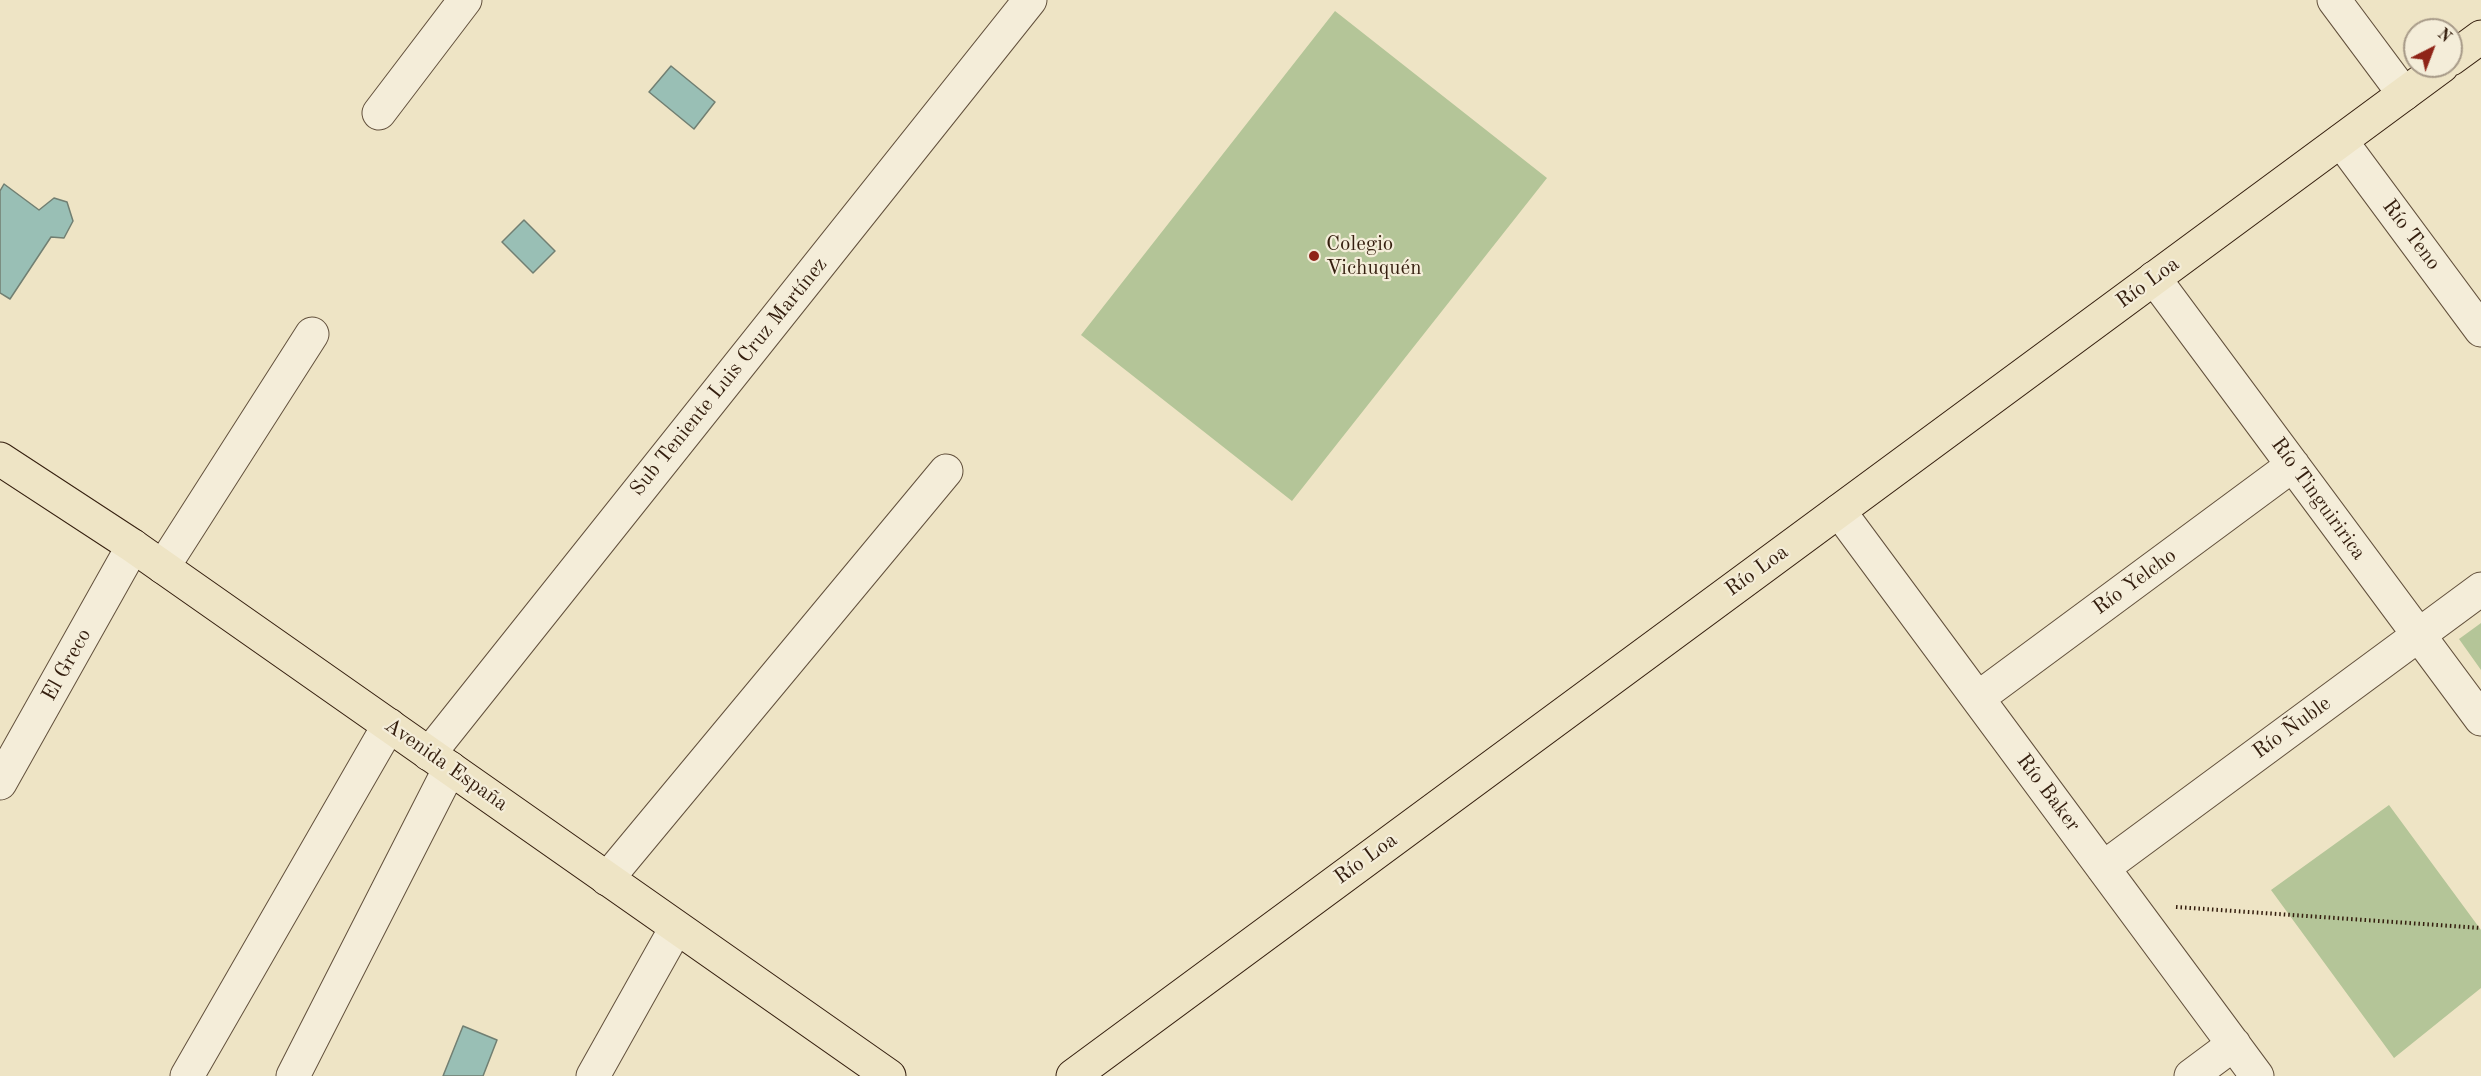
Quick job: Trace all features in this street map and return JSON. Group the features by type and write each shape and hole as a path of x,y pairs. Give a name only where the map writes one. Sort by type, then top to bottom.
{"main road":[{"path":"2463,50 2481,37"},
{"name":"Río Loa","path":"1073,1076 2426,78"},
{"name":"Avenida España","path":"0,459 133,546 889,1076"}],"street":[{"path":"379,113 465,0"},
{"name":"Sub Teniente Luis Cruz Martínez","path":"293,1076 440,761 1030,0"},
{"path":"2334,0 2404,94"},
{"name":"Río Teno","path":"2341,141 2481,330"},
{"name":"Río Tinguiririca","path":"2154,278 2481,719"},
{"path":"163,567 312,334"},
{"name":"Río Yelcho","path":"1978,698 2293,465"},
{"path":"607,879 946,471"},
{"name":"Río Baker","path":"1839,511 2257,1076"},
{"name":"El Greco","path":"0,783 133,546"},
{"name":"Río Ñuble","path":"2103,868 2481,589"},
{"path":"187,1076 388,725"},
{"path":"592,1076 676,928"},
{"path":"2191,1076 2234,1044"}],"path":[{"path":"2130,904 2481,928"}],"green space":[{"name":"Colegio Vichuquén","path":"1335,11 1547,178 1292,501 1081,335"},
{"path":"2481,623 2481,670 2459,639"},
{"path":"2389,805 2481,930 2481,988 2394,1058 2271,890"}],"water":[{"path":"671,66 715,102 694,129 649,92"},
{"path":"4,184 39,210 54,198 67,202 73,221 64,238 51,237 10,299 0,293 0,191"},
{"path":"524,220 555,251 533,273 502,242"},
{"path":"463,1026 497,1040 483,1076 443,1076"}],"place":[{"name":"Colegio Vichuquén","path":"1314,256"}]}
